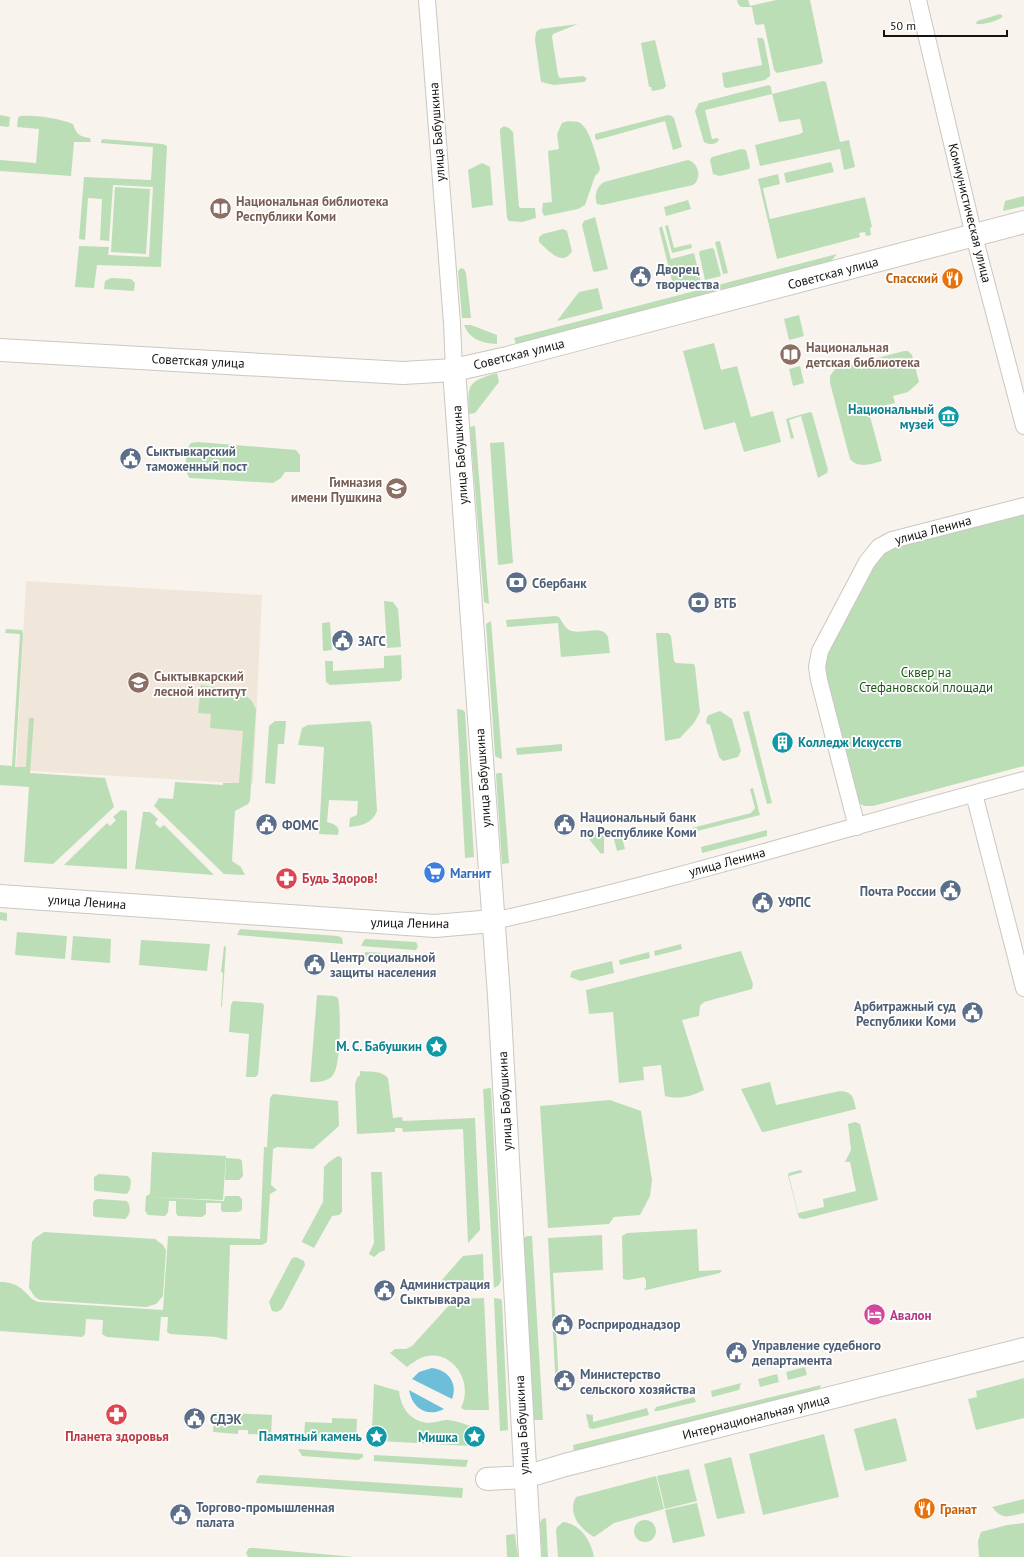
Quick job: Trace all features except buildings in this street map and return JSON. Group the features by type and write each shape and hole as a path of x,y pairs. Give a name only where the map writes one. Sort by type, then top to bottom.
{"street":[{"name":"улица Бабушкина","path":"427,0 452,323 454,370 493,921 530,1557"},
{"name":"Коммунистическая улица","path":"918,0 974,236 1024,426"},
{"name":"Советская улица","path":"0,350 403,373 454,370 507,358 1024,222"},
{"name":"улица Ленина","path":"857,827 819,680 817,667 820,651 867,562 879,547 892,540 1024,506"},
{"name":"улица Ленина","path":"0,896 435,926 493,921 543,910 857,827 1024,780"},
{"path":"974,794 1017,934 1024,988"},
{"name":"Интернациональная улица","path":"487,1479 525,1477 565,1465 1024,1349"}],"shaded area":[{"name":"Сыктывкарский лесной институт","path":"26,581 262,595 253,784 16,770"}],"green space":[{"path":"737,0 748,0 750,6 776,0 810,0 823,62 821,64 777,73 774,70 764,24 755,24 752,7 741,7"},
{"path":"1000,14 1003,16 995,21 976,24 977,21"},
{"path":"578,24 553,34 552,37 558,75 560,78 583,76 587,79 584,82 554,85 541,82 535,40 536,32 540,29"},
{"path":"757,38 762,38 764,40 770,76 765,80 727,88 724,87 722,73 762,65"},
{"path":"655,40 666,86 663,89 652,91 651,87 649,87 641,43"},
{"path":"823,81 826,82 840,142 849,140 855,167 844,170 840,149 760,166 755,145 803,132 800,119 779,122 772,94"},
{"path":"769,85 771,87 772,94 705,110 712,139 718,138 719,140 712,144 704,142 695,111 699,103"},
{"path":"0,115 10,117 9,127 0,126"},
{"path":"668,115 674,118 682,147 673,150 665,121 597,140 595,138 595,134"},
{"path":"20,116 40,117 67,122 73,124 79,134 90,138 91,142 74,142 71,176 0,171 0,160 36,163 39,129 17,127 18,118"},
{"path":"568,121 578,122 586,129 600,168 599,172 595,176 585,205 578,209 544,216 542,211 543,203 552,202 548,151 559,149 557,134 562,123"},
{"path":"504,126 513,132 519,207 535,208 536,218 522,222 509,221 507,218 500,133 500,129"},
{"path":"103,139 163,144 167,146 161,267 97,265 94,288 75,287 79,246 109,247 108,255 149,257 153,187 113,185 109,241 100,240 102,199 88,198 85,240 79,239 84,177 151,180 153,147 101,143"},
{"path":"741,149 746,150 750,166 749,169 720,176 713,174 710,160 712,157"},
{"path":"688,160 695,164 698,171 698,179 693,185 602,205 597,204 596,192 599,186 604,182"},
{"path":"831,162 834,172 786,183 784,173"},
{"path":"482,163 490,167 493,205 472,208 468,170"},
{"path":"778,174 780,184 763,189 770,219 865,197 872,227 870,228 871,235 866,236 865,232 859,233 860,237 777,259 758,179"},
{"path":"115,187 150,189 146,254 111,252"},
{"path":"1024,196 1024,206 1003,211 1005,201"},
{"path":"688,200 691,209 666,216 664,207"},
{"path":"595,217 608,269 595,272 593,271 582,225 584,221"},
{"path":"668,225 674,248 691,244 692,248 672,253 665,226"},
{"path":"662,226 671,259 694,253 701,282 674,289 659,228"},
{"path":"563,229 567,231 572,251 568,256 560,258 551,253 539,242 539,237 543,234"},
{"path":"720,241 728,273 723,274 715,242"},
{"path":"712,248 714,249 721,276 705,280 699,253 700,251"},
{"path":"837,254 831,261 819,266 516,344 514,338"},
{"path":"461,268 464,269 466,273 471,318 462,318 458,271"},
{"path":"111,278 131,279 135,283 134,291 104,289 105,281"},
{"path":"598,288 603,309 557,321 579,292"},
{"path":"799,315 804,336 789,340 784,319"},
{"path":"464,325 471,325 497,335 497,344 477,340 470,334"},
{"path":"714,343 721,370 737,366 751,417 773,411 781,442 744,452 735,422 704,430 683,351"},
{"path":"908,351 912,355 919,382 908,392 893,396 895,403 868,409 882,461 865,465 857,464 850,459 830,383 830,376 835,369"},
{"path":"800,366 804,383 793,386 789,369"},
{"path":"497,373 499,382 475,413 469,414 468,396 471,385 480,379"},
{"path":"810,412 812,413 828,470 827,473 818,478 801,416 789,420 794,438 791,439 786,419"},
{"path":"475,426 489,604 484,602 470,427"},
{"path":"198,442 296,450 300,455 300,472 285,472 281,478 273,483 190,478 186,466 187,450 191,443"},
{"path":"504,442 513,563 498,565 490,443"},
{"name":"Сквер на Стефановской площади","path":"1024,511 1024,766 873,806 864,806 858,802 824,680 826,655 876,562 888,549"},
{"path":"384,601 393,602 398,609 401,647 387,648"},
{"path":"555,616 559,617 564,626 569,630 579,632 596,630 605,633 608,637 610,653 561,657 558,623 507,627 506,620"},
{"path":"491,621 502,759 496,757 495,755 486,624"},
{"path":"330,622 332,650 323,651 322,623"},
{"path":"6,629 22,630 23,634 15,767 26,767 29,718 34,718 30,773 105,778 114,807 53,864 24,862 29,787 0,785 0,765 12,766 20,634 5,633"},
{"path":"656,633 668,633 671,636 674,661 676,663 694,664 700,712 694,723 680,738 665,741"},
{"path":"401,655 402,678 400,681 330,685 326,682 325,661 333,661 333,671 384,668 384,656"},
{"path":"201,685 240,693 251,700 256,709 250,801 248,804 235,811 232,861 241,867 245,875 224,874 154,806 159,798 173,799 175,782 223,785 223,783 239,783 243,731 210,728 211,714 198,713"},
{"path":"457,709 465,712 474,857 465,858"},
{"path":"720,711 732,719 741,751 738,757 723,761 719,757 710,725 706,723 709,715"},
{"path":"749,711 772,803 767,804 743,712"},
{"path":"275,721 286,721 284,744 278,744 275,784 265,783 269,726"},
{"path":"370,721 372,726 377,811 370,821 358,826 349,827 350,818 357,815 358,801 329,800 327,822 338,827 339,832 338,835 319,834 324,747 298,745 302,728 308,725"},
{"path":"562,744 562,751 517,755 516,748"},
{"path":"497,773 502,773 509,863 502,864 496,775"},
{"path":"753,788 760,815 682,835 676,832 751,813 755,808 750,789"},
{"path":"121,810 127,811 127,869 64,865 107,823 110,826 116,820 113,817"},
{"path":"143,812 150,812 158,819 155,823 160,828 164,825 214,875 135,869"},
{"path":"620,830 625,849 617,851 612,832"},
{"path":"767,830 767,836 702,853 701,847"},
{"path":"604,833 604,853 601,854 589,839 594,834"},
{"path":"0,912 7,913 7,921 0,920"},
{"path":"240,929 338,936 342,938 343,944 237,935"},
{"path":"17,932 67,936 65,959 15,955"},
{"path":"73,936 111,939 110,963 71,960"},
{"path":"366,939 416,942 418,946 416,950 414,950 361,946"},
{"path":"141,940 210,944 207,971 139,965"},
{"path":"681,944 682,949 655,956 654,951"},
{"path":"224,946 226,947 221,1007 223,973 221,972"},
{"path":"741,951 753,984 752,989 704,1002 700,1006 699,1016 682,1020 704,1090 685,1097 675,1098 665,1096 661,1065 643,1067 644,1080 619,1083 613,1012 589,1014 586,990"},
{"path":"365,952 423,955 423,963 364,960"},
{"path":"649,952 650,958 620,965 619,960"},
{"path":"612,961 614,973 581,981 570,977 572,971"},
{"path":"317,995 334,996 338,998 340,1025 339,1050 336,1070 333,1075 319,1082 310,1082"},
{"path":"233,1001 262,1003 264,1005 258,1075 255,1077 246,1077 249,1034 229,1032 231,1005"},
{"path":"360,1071 379,1073 388,1078 393,1118 402,1117 403,1121 475,1118 480,1230 468,1243 463,1129 403,1132 402,1128 395,1128 395,1132 357,1134 355,1084 360,1075"},
{"path":"770,1082 776,1105 840,1091 848,1093 852,1096 856,1109 762,1132 741,1089"},
{"path":"491,1088 501,1280 499,1285 494,1288 483,1089"},
{"path":"273,1094 338,1101 339,1126 313,1149 277,1147 273,1149 271,1185 277,1190 270,1194 267,1242 262,1245 230,1245 227,1340 216,1337 170,1334 167,1332 168,1317 161,1317 159,1341 107,1337 102,1334 103,1320 86,1319 85,1334 82,1337 0,1331 0,1282 16,1285 32,1299 39,1302 163,1310 168,1236 260,1239 264,1147 267,1147 270,1098"},
{"path":"610,1100 641,1111 652,1180 650,1196 640,1215 614,1217 609,1224 548,1228 540,1106"},
{"path":"855,1122 860,1124 878,1200 804,1219 799,1218 788,1175 789,1173 800,1170 803,1172 789,1176 798,1213 824,1207 823,1199 856,1191 850,1162 845,1162 851,1150 848,1124"},
{"path":"152,1152 226,1156 223,1200 150,1197 224,1201 225,1196 239,1196 242,1199 242,1210 238,1212 223,1212 221,1210 221,1203 206,1203 206,1214 202,1217 178,1216 176,1213 176,1201 169,1201 168,1212 165,1216 148,1215 145,1211 146,1196 150,1194"},
{"path":"338,1156 342,1159 342,1212 339,1215 332,1216 314,1248 302,1241 323,1202 324,1167"},
{"path":"226,1158 240,1159 242,1161 243,1176 239,1180 225,1180"},
{"path":"371,1172 382,1172 385,1250 374,1257 369,1254 374,1243"},
{"path":"99,1174 128,1176 131,1180 130,1189 127,1194 96,1191 94,1190 94,1177"},
{"path":"98,1199 127,1201 130,1208 129,1213 125,1219 95,1217 93,1215 93,1203"},
{"path":"697,1229 699,1271 722,1270 720,1273 646,1290 644,1289 646,1288 646,1280 644,1277 628,1280 623,1279 622,1236 627,1233"},
{"path":"44,1232 155,1239 163,1245 166,1250 163,1296 156,1304 146,1307 40,1300 35,1297 29,1288 32,1242"},
{"path":"602,1235 603,1270 553,1273 559,1386 566,1386 566,1389 556,1390 548,1238"},
{"path":"527,1236 532,1236 543,1420 534,1420 523,1239"},
{"path":"483,1254 484,1288 433,1290 463,1256"},
{"path":"296,1257 304,1261 305,1265 282,1309 277,1312 272,1311 269,1302 292,1258"},
{"path":"484,1298 489,1410 465,1410 461,1408 465,1387 462,1377 457,1368 450,1361 441,1357 432,1356 421,1358 407,1367 390,1353 395,1349 406,1349 412,1346 453,1301 458,1299"},
{"path":"494,1298 501,1299 502,1302 508,1430 500,1431"},
{"path":"805,1367 807,1375 788,1380 786,1372"},
{"path":"777,1374 779,1382 760,1387 758,1379"},
{"path":"1024,1378 1024,1418 976,1430 968,1399 977,1397 976,1391"},
{"path":"741,1383 739,1390 712,1397 711,1391"},
{"path":"374,1384 399,1391 404,1408 416,1420 433,1423 450,1420 472,1427 469,1446 381,1441 382,1431 372,1430"},
{"path":"821,1385 819,1391 574,1452 573,1445"},
{"path":"694,1397 696,1402 654,1411 656,1407"},
{"path":"647,1408 649,1415 593,1429 589,1428 586,1414 593,1415 593,1422"},
{"path":"214,1412 272,1415 271,1435 248,1434 248,1430 238,1430 238,1434 213,1432"},
{"path":"332,1418 357,1419 356,1440 304,1437 305,1422 332,1423"},
{"path":"896,1418 907,1461 865,1471 854,1429"},
{"path":"824,1434 839,1497 763,1515 749,1454"},
{"path":"298,1449 363,1454 363,1457 358,1460 302,1456"},
{"path":"374,1455 468,1460 466,1467 374,1461"},
{"path":"731,1457 745,1513 717,1519 704,1464"},
{"path":"689,1469 697,1501 665,1509 657,1476"},
{"path":"260,1475 463,1488 462,1498 256,1483"},
{"path":"656,1476 664,1509 614,1523 594,1537 584,1530 576,1520 573,1509 576,1497"},
{"path":"1024,1499 1024,1513 1003,1516 992,1507"},
{"path":"697,1503 705,1536 673,1543 665,1510"},
{"path":"546,1518 548,1557 542,1557 540,1523 542,1519"},
{"path":"645,1520 653,1523 656,1531 653,1539 645,1542 637,1539 634,1531 637,1523"},
{"path":"563,1522 575,1526 584,1534 588,1539 594,1557 558,1557 556,1531 557,1527"},
{"path":"1024,1523 1024,1557 979,1557 978,1541 981,1532 1007,1525"},
{"path":"515,1534 518,1557 507,1557 506,1535"},
{"path":"249,1548 354,1557 248,1557 246,1553"}],"water":[{"path":"432,1368 443,1371 450,1378 454,1388 452,1399 412,1379 419,1372"},
{"path":"409,1390 444,1409 438,1412 426,1412 421,1410 413,1402"}],"place":[{"name":"Национальная библиотека Республики Коми","path":"220,208"},
{"name":"Дворец творчества","path":"641,276"},
{"name":"Спасский","path":"953,278"},
{"name":"Национальная детская библиотека","path":"790,354"},
{"name":"Национальный музей","path":"949,416"},
{"name":"Сыктывкарский таможенный пост","path":"131,458"},
{"name":"Гимназия имени Пушкина","path":"397,489"},
{"name":"Сбербанк","path":"517,583"},
{"name":"ВТБ","path":"698,603"},
{"name":"ЗАГС","path":"342,641"},
{"name":"Сыктывкарский лесной институт","path":"139,683"},
{"name":"Колледж Искусств","path":"782,742"},
{"name":"Национальный банк по Республике Коми","path":"565,824"},
{"name":"ФОМС","path":"266,825"},
{"name":"Магнит","path":"435,873"},
{"name":"Будь Здоров!","path":"287,878"},
{"name":"Почта России","path":"951,891"},
{"name":"УФПС","path":"763,902"},
{"name":"Центр социальной защиты населения","path":"314,964"},
{"name":"Арбитражный суд Республики Коми","path":"972,1013"},
{"name":"М. С. Бабушкин","path":"437,1046"},
{"name":"Администрация Сыктывкара","path":"384,1291"},
{"name":"Авалон","path":"875,1315"},
{"name":"Росприроднадзор","path":"563,1324"},
{"name":"Управление судебного департамента","path":"737,1352"},
{"name":"Министерство сельского хозяйства","path":"565,1381"},
{"name":"Планета здоровья","path":"117,1414"},
{"name":"СДЭК","path":"194,1419"},
{"name":"Памятный камень","path":"377,1436"},
{"name":"Мишка","path":"474,1437"},
{"name":"Гранат","path":"924,1509"},
{"name":"Торгово-промышленная палата","path":"181,1514"}]}
